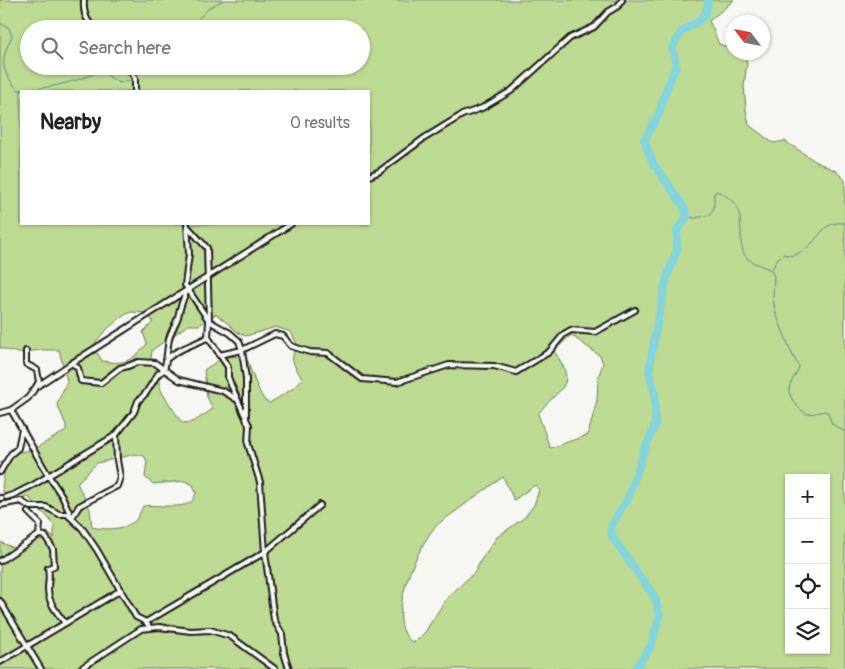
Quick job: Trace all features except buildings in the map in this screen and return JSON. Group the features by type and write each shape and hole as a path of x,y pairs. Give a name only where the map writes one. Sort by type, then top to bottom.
{"street":[{"path":"84,0 83,11 88,20"},
{"path":"370,176 380,171 423,139 462,115 482,108 512,91 570,38 594,27 608,12 618,6 622,0"},
{"path":"133,75 135,78 135,90"},
{"path":"36,387 289,225"},
{"path":"188,226 207,248 208,337 228,367 228,376 249,425 248,444 260,482 265,552 274,620 282,634 284,653 289,669"},
{"path":"188,226 189,254 185,285 209,322 230,333 239,341 246,379 246,418"},
{"path":"3,498 13,496 116,435 134,412 138,400 146,393 158,374 164,370 168,358 169,341 173,325 178,318 179,308 187,290"},
{"path":"219,355 242,350 275,334 283,336 291,346 310,352 328,353 362,379 396,382 449,365 494,366 516,372 549,352 564,334 571,330 595,332 635,310"},
{"path":"168,358 176,351 208,337"},
{"path":"0,413 11,410 28,398 39,382 37,370 26,364 26,351"},
{"path":"72,363 78,368 81,382 100,382 120,368 138,362 155,363 179,380 224,391 237,399"},
{"path":"11,410 62,496 72,518"},
{"path":"0,472 11,454 18,448 22,429"},
{"path":"72,518 79,506 117,486 120,477 116,435"},
{"path":"0,505 21,501 30,507 46,507 59,514 67,514 72,518 86,533 136,617 146,622 150,628"},
{"path":"146,622 265,552 320,505"},
{"path":"28,512 40,524 39,535"},
{"path":"0,561 39,535 45,536 53,548 54,566 48,568 50,581 48,590 53,608 65,623"},
{"path":"0,662 121,590"},
{"path":"0,601 41,669"},
{"path":"80,669 142,630 159,627 191,631 210,630 230,636 275,669"}],"green space":[{"path":"0,0 734,0 709,21 719,44 725,46 725,60 746,60 744,85 749,125 773,143 785,141 815,161 836,171 845,180 845,669 0,669 0,542 21,551 47,532 54,538 54,525 45,514 37,509 29,497 5,501 2,487 6,463 16,453 34,449 66,431 66,425 57,404 67,381 59,350 18,353 0,348","holes":["131,312 147,313 153,322 143,332 147,344 132,358 122,362 102,361 98,354 94,352 97,340 122,317","216,314 239,333 246,336 276,327 291,332 297,344 293,354 293,362 302,378 292,389 270,403 264,400 248,361 236,357 225,358 204,370 207,397 213,409 193,422 182,423 160,388 161,374 151,357 152,350 188,325 199,325","571,335 600,356 603,363 598,378 597,400 588,435 550,448 538,414 559,392 566,380 562,363 554,351","136,454 144,456 147,461 145,477 153,484 185,481 193,485 196,493 192,501 188,504 176,506 143,506 134,522 118,528 102,529 92,527 90,509 77,483 97,463","503,477 514,500 535,485 539,490 534,505 524,518 497,537 475,572 446,599 425,632 416,641 412,642 404,632 401,618 402,602 412,567 435,527"]}],"waterway":[{"path":"197,20 209,8 223,0"},
{"path":"635,669 651,646 660,615 654,596 612,537 611,527 628,498 655,425 655,394 649,372 667,277 677,250 677,230 687,217 684,207 653,163 644,140 659,114 664,95 676,66 672,48 681,33 702,18 705,14 708,0"},
{"path":"0,23 9,28 12,36 5,52 4,64 8,76 18,90 59,85 90,75"},
{"path":"107,75 119,83 134,79"},
{"path":"687,217 695,218 710,215 714,207 714,193 717,191 729,198 736,206 741,224 743,251 749,260 771,270 774,276 773,297 775,311 799,367 789,392 795,404 802,411 808,414 825,411 828,413 832,424 845,432"},
{"path":"772,269 778,258 784,254 793,256 802,251 828,226 845,223"}]}
